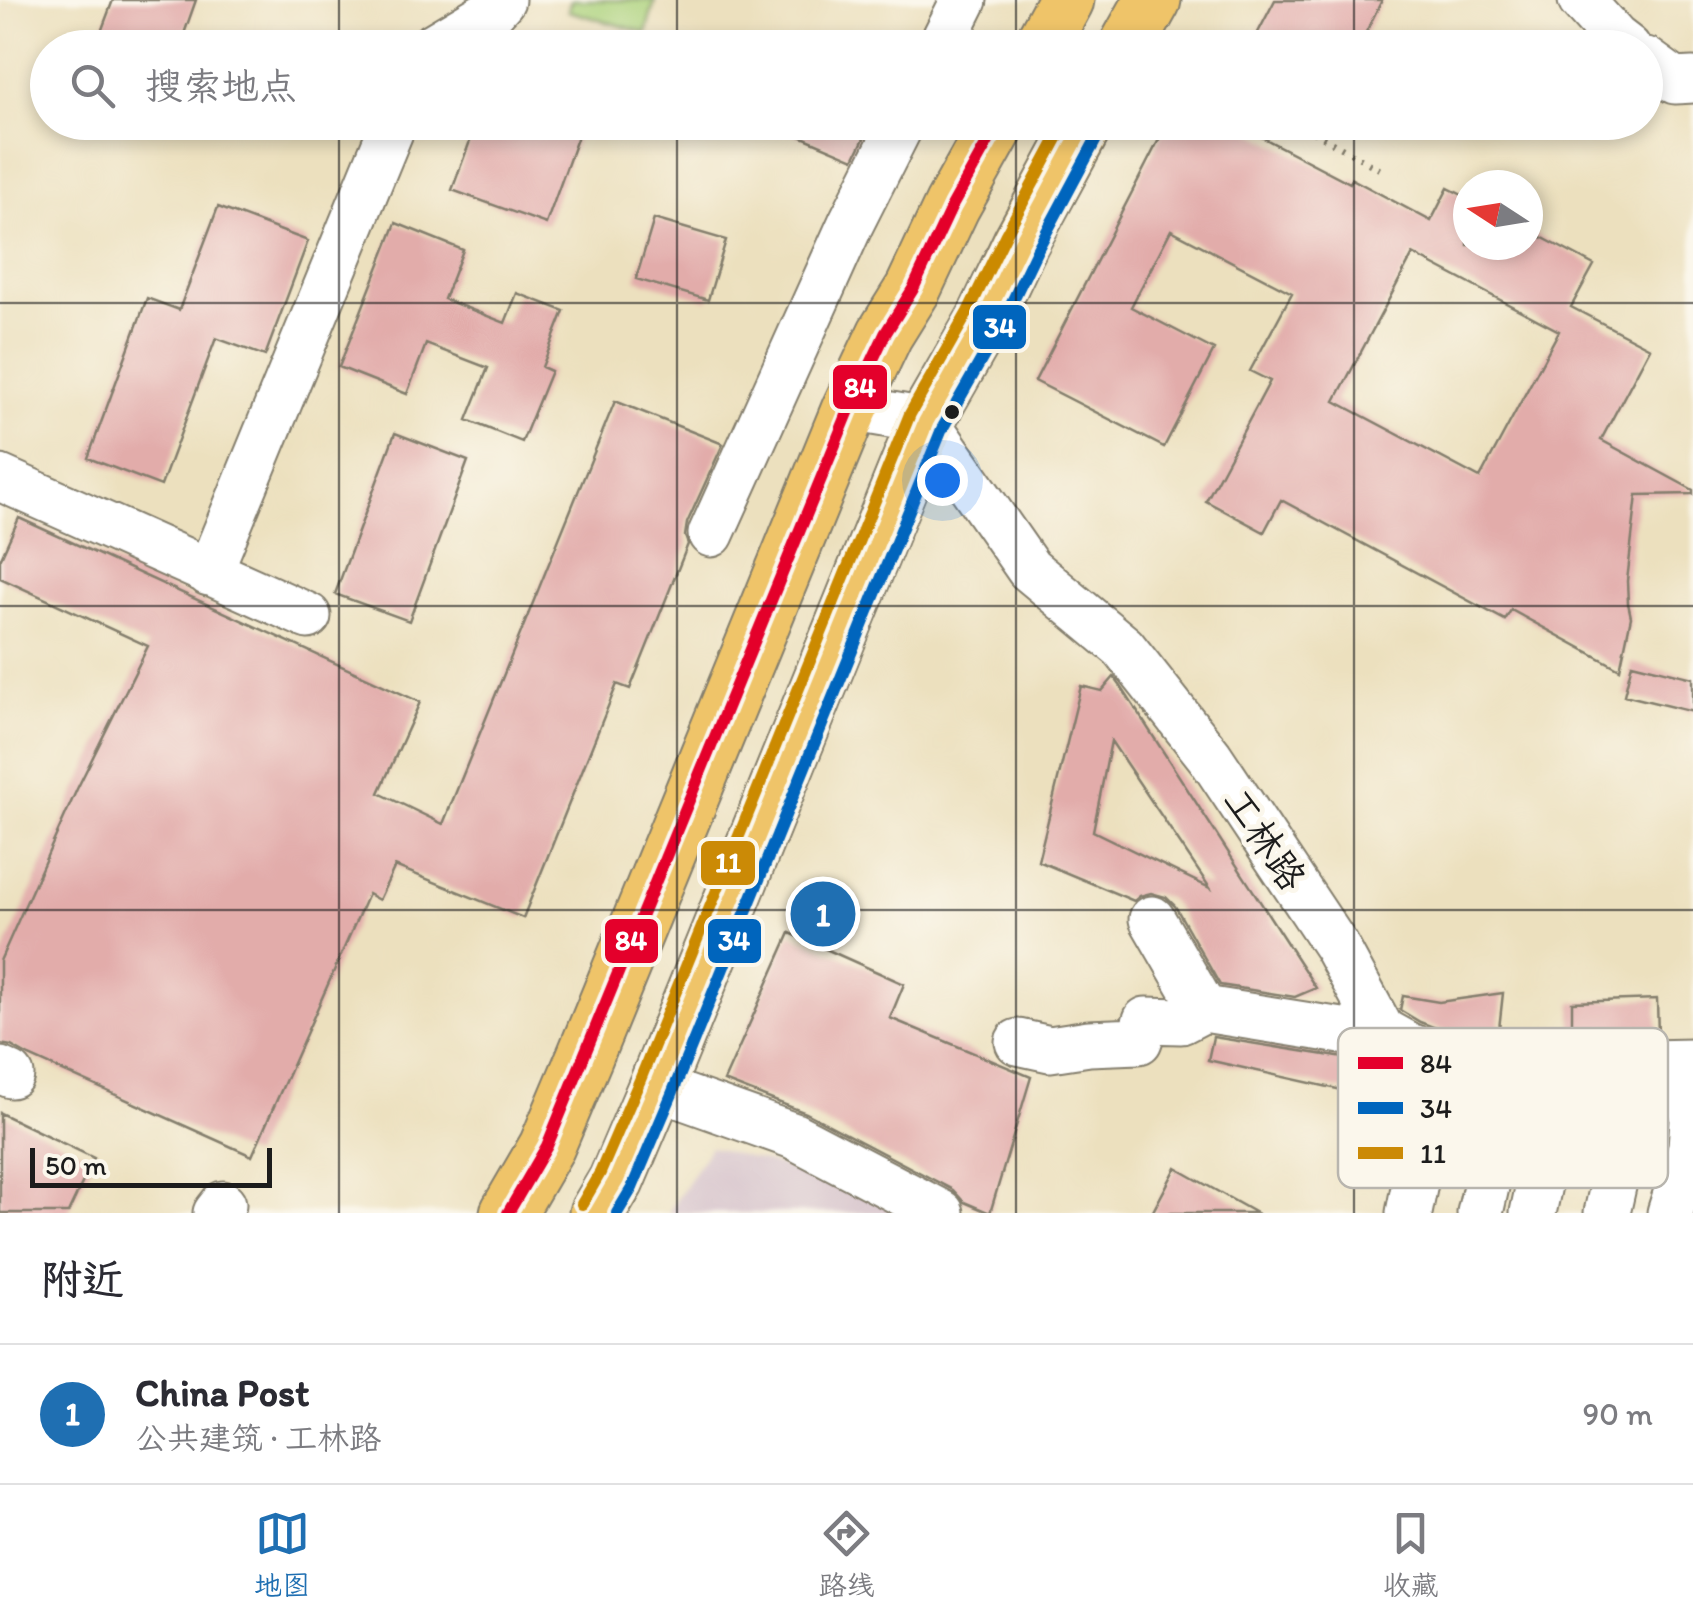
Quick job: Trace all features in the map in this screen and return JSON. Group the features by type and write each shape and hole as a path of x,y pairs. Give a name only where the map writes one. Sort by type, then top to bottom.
{"highway":[{"path":"1050,30 1066,0"},
{"path":"1136,30 1153,0"},
{"path":"508,1213 547,1146 578,1074 850,408 988,140"},
{"path":"598,1213 656,1086 926,421 984,320 1076,140"}],"street":[{"path":"460,30 492,11 502,0"},
{"path":"949,30 964,0"},
{"path":"1581,0 1608,30"},
{"path":"1663,72 1675,81 1693,80"},
{"path":"209,573 387,140"},
{"path":"711,534 851,223 893,140"},
{"path":"850,408 926,421"},
{"name":"工林路","path":"926,421 1028,569 1123,647 1210,758 1392,1028"},
{"path":"0,478 308,616"},
{"path":"1152,919 1204,1008"},
{"path":"1018,1042 1050,1049 1140,1041 1146,1020 1181,1021 1204,1008 1338,1030"},
{"path":"1668,1063 1693,1062"},
{"path":"656,1086 794,1136 941,1213"},
{"path":"1668,1095 1693,1095"},
{"path":"1670,1213 1691,1147 1693,1120"},
{"path":"1410,1188 1410,1213"},
{"path":"1480,1213 1486,1188"},
{"path":"1533,1213 1538,1188"},
{"path":"1607,1213 1613,1188"}],"path":[{"path":"1327,140 1386,173"}],"shaded area":[{"path":"710,1147 873,1191 913,1213 668,1213"}],"green space":[{"path":"571,0 655,0 647,30 568,11"}],"building":[{"path":"113,0 196,0 185,30 102,30"},
{"path":"1275,0 1382,0 1367,30 1259,30"},
{"path":"470,140 576,140 546,224 452,190"},
{"path":"809,140 863,140 854,159"},
{"path":"1159,140 1268,140 1431,221 1448,188 1453,190 1453,260 1543,260 1543,238 1594,265 1571,307 1650,348 1601,440 1693,490 1693,494 1637,495 1627,581 1631,617 1620,669 1511,610 1505,620 1281,500 1264,532 1206,501 1270,381 1250,371 1292,293 1171,230 1131,307 1214,350 1164,447 1035,381","holes":["1413,254 1559,331 1480,478 1335,401"]},
{"path":"218,207 308,241 265,356 216,338 161,486 88,458 147,298 179,310"},
{"path":"654,219 726,240 708,300 636,279"},
{"path":"396,223 463,250 444,299 505,323 517,293 564,311 542,367 551,371 522,442 467,420 488,368 426,344 407,394 339,367"},
{"path":"615,401 723,444 687,523 688,544 630,689 617,684 523,918 395,866 379,900 368,894 252,1156 0,1044 0,961 77,789 148,646 0,578 0,560 19,518 420,702 379,793 443,824"},
{"path":"395,433 468,461 409,621 335,594"},
{"path":"1632,663 1693,678 1693,712 1624,695"},
{"path":"1114,677 1316,988 1295,997 1220,985 1166,897 1151,893 1134,901 1038,861 1081,686 1102,691","holes":["1111,741 1210,888 1093,831"]},
{"path":"790,933 904,984 890,1018 1031,1077 990,1213 806,1113 724,1081"},
{"path":"1503,993 1499,1028 1436,1028 1400,1010 1403,996 1439,1002"},
{"path":"1657,999 1658,1028 1572,1028 1572,1002"},
{"path":"1213,1037 1338,1057 1338,1089 1208,1060"},
{"path":"0,1113 94,1158 68,1213 0,1213"},
{"path":"1176,1168 1256,1213 1152,1213"}],"transit line":[{"name":"84","path":"508,1213 547,1146 850,408 989,140"},
{"name":"11","path":"582,1204 600,1173 640,1080 910,414 968,312 1056,140"},
{"name":"34","path":"617,1213 632,1188 672,1094 942,429 999,329 1096,140"}],"place":[{"name":"China Post","path":"823,914"}]}
